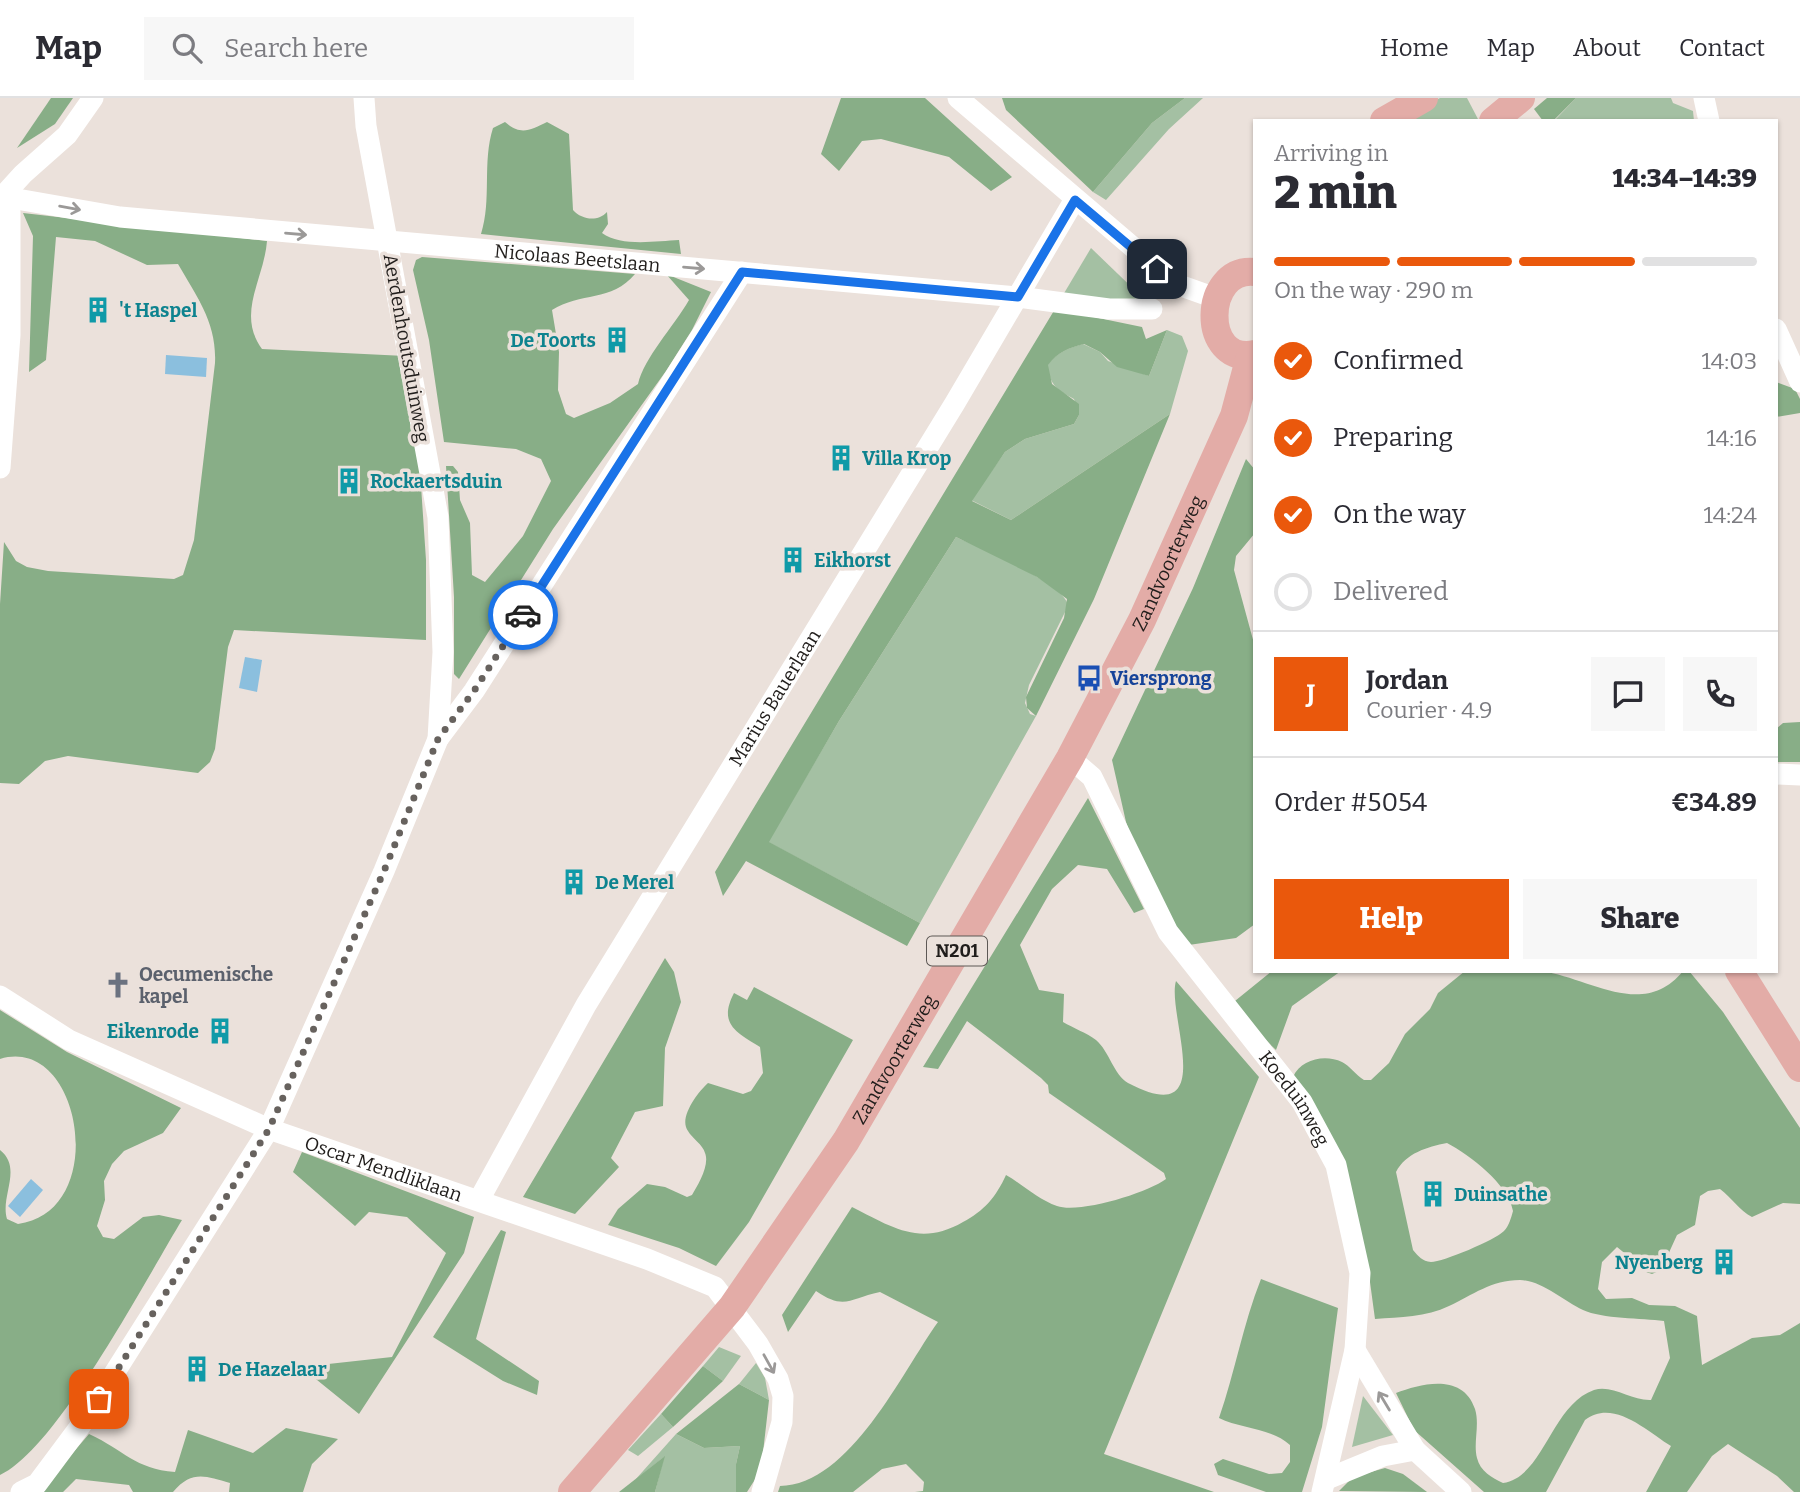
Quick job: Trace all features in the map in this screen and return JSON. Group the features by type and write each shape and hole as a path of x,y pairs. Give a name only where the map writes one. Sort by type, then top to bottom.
{"main road":[{"path":"1387,119 1424,98"},
{"path":"1495,119 1521,98"},
{"path":"1218,299 1230,279 1241,273 1253,272"},
{"name":"N201","path":"1218,299 1213,315 1217,335 1229,348 1253,355"},
{"name":"Zandvoorterweg","path":"572,1492 732,1307 846,1141 1070,758 1142,620 1234,416 1253,355"},
{"path":"1740,973 1800,1068"}],"street":[{"path":"0,468 10,335 10,212 1,191 67,135 93,98"},
{"name":"Aerdenhoutsduinweg","path":"21,1492 37,1484 84,1421 269,1129 384,871 438,739 443,652 438,517 366,126 364,98"},
{"path":"958,98 984,106 1075,200 1176,285 1218,299"},
{"path":"1704,98 1709,119"},
{"name":"Nicolaas Beetslaan","path":"1,191 120,218 1018,297 1109,309 1152,309"},
{"name":"Marius Bauerlaan","path":"480,1200 586,1005 1075,200"},
{"path":"438,739 474,691 742,272"},
{"path":"1778,334 1800,382"},
{"name":"Koeduinweg","path":"1070,758 1092,776 1168,932 1302,1102 1336,1165 1360,1273 1356,1350 1324,1485"},
{"path":"1778,774 1800,775"},
{"name":"Oscar Mendliklaan","path":"0,996 69,1040 269,1129 647,1259 715,1287 758,1343 778,1379 783,1396 782,1422 762,1492"},
{"path":"1356,1350 1415,1450 1461,1492"},
{"path":"1324,1485 1383,1456 1415,1450"}],"green space":[{"path":"51,98 73,98 55,124 17,148"},
{"path":"841,98 925,98 1012,177 991,191 949,157 881,139 862,141 839,171 821,154"},
{"path":"1002,98 1185,98 1152,123 1093,192 1006,110"},
{"path":"1185,98 1203,98 1169,129 1106,200 1093,192 1152,123"},
{"path":"1440,98 1467,98 1478,119 1398,119"},
{"path":"1547,98 1576,98 1555,119 1542,119 1534,109"},
{"path":"1576,98 1671,98 1673,103 1693,111 1694,119 1556,119"},
{"path":"505,122 521,130 547,122 569,134 573,210 590,218 607,212 608,224 602,233 629,242 679,240 681,254 481,234 486,208 490,141 493,128"},
{"path":"23,213 267,241 251,309 251,322 262,349 405,356 420,471 426,560 426,640 234,630 228,647 215,749 210,762 198,773 68,756 45,761 19,784 0,783 0,604 4,542 16,561 27,567 48,571 174,579 183,575 194,540 215,363 213,335 209,323 199,299 178,264 147,265 95,241 56,237 46,360 29,372 33,236"},
{"path":"1091,248 1145,300 1060,300"},
{"path":"422,257 635,274 616,289 563,304 552,310 559,352 558,390 566,414 574,418 610,403 638,384 653,353 689,300 666,274 711,292 692,330 666,371 553,529 459,679 454,674 454,597 446,466 453,466 458,472 460,500 470,523 472,575 485,582 523,536 551,481 541,459 516,449 444,442 429,340 413,270 416,260"},
{"path":"1055,309 1142,327 1146,339 1167,330 1149,376 1117,367 1100,352 1084,344 1068,349 1056,357 1048,365 1052,384 1079,404 1079,415 1074,424 1025,439 1005,452 972,501 1011,520 1170,414 1094,599 1036,716 1027,708 1026,697 1064,618 1067,599 1037,577 956,537 839,721 769,842 920,923 907,946 746,861 723,896 715,872"},
{"path":"1167,330 1182,336 1188,351 1170,414 1011,520 971,500 1005,452 1025,439 1074,424 1079,415 1074,399 1055,386 1048,372 1047,365 1055,357 1083,344 1100,352 1108,361 1149,376"},
{"path":"1778,383 1795,389 1800,399 1800,413 1778,417"},
{"path":"1246,459 1253,468 1253,535 1236,556 1234,570 1253,640 1253,925 1236,938 1182,946 1145,878 1126,822 1112,760 1193,588"},
{"path":"956,537 1038,577 1064,597 1068,606 1029,685 1025,703 1030,714 1036,716 920,923 768,842 839,721"},
{"path":"1800,722 1800,762 1778,762 1778,727 1783,723"},
{"path":"1088,798 1144,909 1134,913 1107,869 1078,865 1052,889 1020,945 1039,990 1064,994 1063,1022 1096,1040 1128,1083 1156,1094 1173,1092 1181,1081 1183,1063 1175,997 1176,981 1259,1077 1104,1454 1214,1492 915,1492 923,1491 924,1482 906,1464 882,1469 853,1492 778,1492 780,1486 805,1481 829,1467 851,1447 891,1396 938,1322 880,1292 841,1302 816,1291 788,1332 782,1315 852,1207 893,1227 920,1234 933,1233 948,1229 977,1213 994,1197 1006,1175 1044,1200 1067,1208 1113,1201 1166,1179 1164,1173 1049,1093 1048,1085 1041,1078 967,1021 938,1069 923,1067"},
{"path":"665,958 674,972 681,1002 665,1048 663,1106 635,1112 611,1158 619,1167 575,1214 523,1197"},
{"path":"1270,973 1338,973 1292,1006 1276,1050 1230,1005"},
{"path":"1463,973 1552,973 1601,988 1636,994 1652,992 1668,985 1681,973 1691,973 1723,1012 1800,1128 1800,1204 1783,1203 1752,1217 1720,1189 1708,1191 1700,1196 1695,1225 1677,1235 1661,1270 1652,1274 1637,1269 1633,1260 1617,1247 1602,1262 1598,1289 1606,1299 1632,1298 1649,1305 1675,1306 1697,1316 1702,1365 1752,1338 1780,1335 1800,1323 1800,1492 1794,1492 1777,1476 1728,1444 1712,1456 1687,1492 1646,1492 1671,1446 1630,1419 1607,1413 1596,1414 1585,1420 1546,1492 1484,1492 1414,1430 1396,1393 1429,1384 1452,1385 1461,1390 1475,1409 1476,1452 1479,1463 1487,1474 1503,1483 1517,1478 1528,1468 1567,1410 1579,1398 1594,1390 1608,1389 1651,1400 1670,1358 1664,1321 1591,1313 1528,1281 1491,1285 1431,1312 1375,1319 1367,1260 1293,1077 1308,1062 1328,1058 1345,1064 1364,1080 1371,1080 1389,1063 1405,1034 1430,1009 1438,993","holes":["1447,1143 1477,1163 1496,1181 1510,1201 1513,1211 1510,1222 1499,1235 1457,1255 1431,1262 1421,1258 1413,1250 1396,1172 1400,1165 1425,1149"]},
{"path":"754,987 853,1040 749,1222 716,1266 679,1248 608,1225 618,1209 647,1184 665,1187 687,1197 692,1195 703,1175 706,1158 702,1147 686,1126 690,1106 708,1083 743,1094 751,1091 763,1073 760,1047 732,1026 728,1012 734,993 747,1000"},
{"path":"0,1010 67,1052 181,1108 163,1133 124,1151 112,1164 104,1181 105,1200 97,1226 103,1237 114,1239 143,1217 159,1215 182,1220 124,1320 73,1398 23,1459 0,1475 0,1150 10,1165 7,1219 18,1224 47,1212 66,1190 75,1160 75,1128 66,1097 50,1073 28,1058 0,1059"},
{"path":"302,1152 474,1217 464,1253 359,1414 301,1367 392,1357 446,1253 407,1217 369,1212 355,1226 293,1172"},
{"path":"501,1230 506,1232 476,1339 539,1381 537,1395 503,1381 433,1337"},
{"path":"1261,1279 1338,1308 1322,1427 1302,1492 1266,1492 1218,1475 1214,1464 1223,1459 1269,1474 1282,1473 1290,1462 1290,1445 1283,1439 1219,1418"},
{"path":"719,1347 741,1356 723,1381 703,1366"},
{"path":"756,1363 765,1378 769,1400 739,1384"},
{"path":"703,1366 723,1381 673,1427 661,1414"},
{"path":"739,1384 769,1400 761,1470 747,1492 736,1492 736,1464 740,1446 704,1448 676,1434"},
{"path":"1363,1396 1393,1435 1352,1447"},
{"path":"661,1414 673,1427 638,1456 628,1450"},
{"path":"286,1428 338,1439 312,1464 303,1492 229,1492 230,1483 199,1477 186,1480 173,1492 133,1492 129,1485 76,1479 63,1492 39,1492 89,1434 139,1463 175,1472 188,1430 253,1453"},
{"path":"676,1434 704,1448 740,1446 736,1464 736,1492 655,1492 664,1457 635,1480"},
{"path":"665,1456 655,1492 619,1492"},
{"path":"1385,1468 1403,1474 1427,1492 1339,1491 1353,1477"}],"water":[{"path":"166,355 207,358 206,377 165,374"},
{"path":"245,657 262,660 257,692 239,688"},
{"path":"31,1179 43,1190 20,1217 8,1206"}],"way so far":[{"path":"99,1399 269,1129 288,1081 384,871 438,739 474,691 523,615"}],"place":[{"name":"'t Haspel","path":"98,310"},
{"name":"De Toorts","path":"617,340"},
{"name":"Villa Krop","path":"841,458"},
{"name":"Rockaertsduin","path":"349,481"},
{"name":"Eikhorst","path":"793,560"},
{"name":"Viersprong","path":"1089,678"},
{"name":"De Merel","path":"574,882"},
{"name":"Oecumenische kapel","path":"118,985"},
{"name":"Eikenrode","path":"220,1031"},
{"name":"Duinsathe","path":"1433,1194"},
{"name":"Nyenberg","path":"1724,1262"},
{"name":"De Hazelaar","path":"197,1369"}],"route":[{"path":"523,615 742,272 1018,297 1075,200 1157,269"}]}
